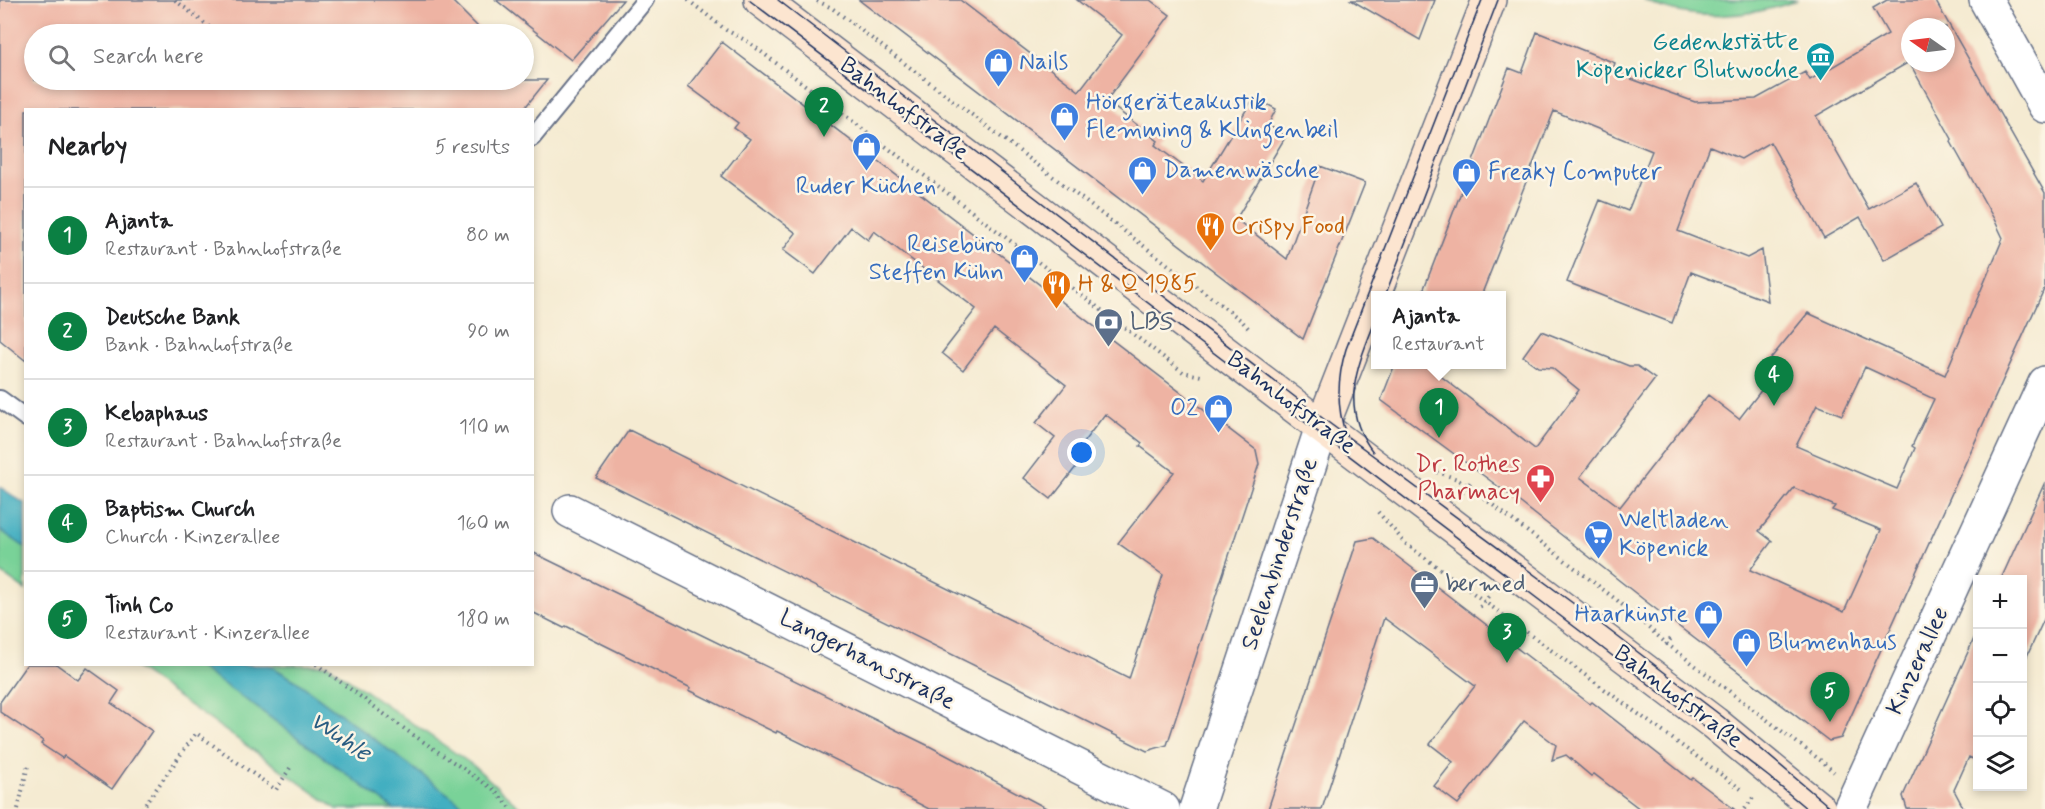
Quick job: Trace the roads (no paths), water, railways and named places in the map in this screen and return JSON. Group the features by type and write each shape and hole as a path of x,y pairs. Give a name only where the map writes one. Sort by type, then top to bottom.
{"main road":[{"name":"Bahnhofstraße","path":"761,0 1322,428 1714,723 1819,809"},
{"name":"Seelenbinderstraße","path":"1375,291 1489,0"},
{"name":"Seelenbinderstraße","path":"1322,428 1371,302"}],"street":[{"path":"1986,0 2045,106"},
{"name":"Kinzerallee","path":"1852,803 2045,383"},
{"name":"Seelenbinderstraße","path":"1196,809 1322,428"},
{"name":"Langerhansstraße","path":"570,511 1163,809"}],"lane":[{"path":"534,136 645,0"},
{"path":"0,399 24,417"}],"water":[{"path":"0,487 24,503 24,546 0,530"},
{"name":"Wuhle","path":"197,666 271,666 296,681 468,809 394,809"}],"tram line":[{"path":"749,0 1588,637 1807,809"},
{"path":"778,0 1325,420 1723,717 1832,809"},
{"path":"1346,435 1339,403 1341,371 1346,349 1482,0"},
{"path":"1387,291 1498,0"},
{"path":"1371,332 1358,369 1354,402 1356,419 1362,435 1373,452"}],"place":[{"name":"Gedenkstätte Köpenicker Blutwoche","path":"1820,82"},
{"name":"Nails","path":"998,88"},
{"name":"Deutsche Bank","path":"824,137"},
{"name":"Hörgeräteakustik Flemming & Klingenbeil","path":"1065,142"},
{"name":"Ruder Küchen","path":"866,172"},
{"name":"Damenwäsche","path":"1142,196"},
{"name":"Freaky Computer","path":"1467,198"},
{"name":"Crispy Food","path":"1210,252"},
{"name":"Reisebüro Steffen Kühn","path":"1025,284"},
{"name":"H & Q 1985","path":"1057,310"},
{"name":"LBS","path":"1109,348"},
{"name":"Baptism Church","path":"1774,406"},
{"name":"O2","path":"1219,434"},
{"name":"Ajanta","path":"1439,438"},
{"name":"Dr. Rothes Pharmacy","path":"1541,504"},
{"name":"Weltladen Köpenick","path":"1598,560"},
{"name":"bermed","path":"1424,610"},
{"name":"Haarkünste","path":"1709,640"},
{"name":"Kebaphaus","path":"1507,663"},
{"name":"Blumenhaus","path":"1747,668"},
{"name":"Tinh Co","path":"1830,722"}]}
